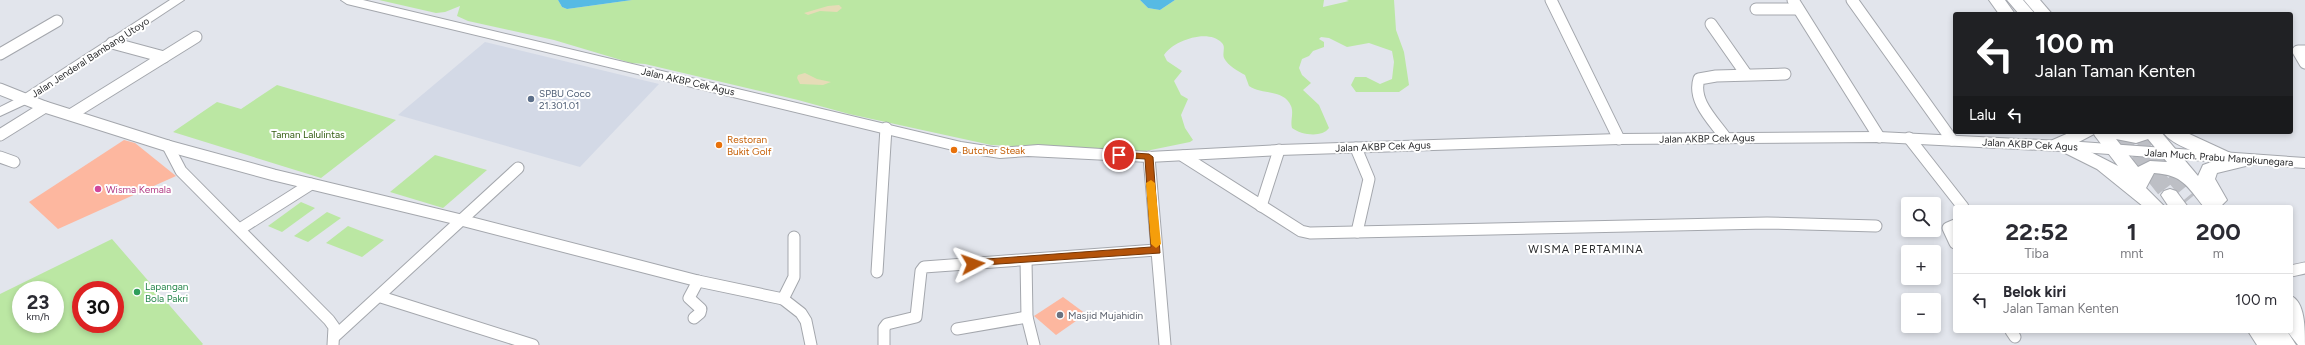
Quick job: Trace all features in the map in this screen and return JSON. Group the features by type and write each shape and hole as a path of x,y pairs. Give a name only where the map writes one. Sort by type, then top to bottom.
{"highway":[{"path":"1997,0 2006,12"},
{"path":"2016,0 2025,12"},
{"path":"2032,0 2042,12"},
{"path":"2044,0 2053,12"},
{"path":"2060,146 2082,134"},
{"path":"2104,134 2114,141 2141,183 2180,203"},
{"path":"2114,141 2142,136 2144,134"},
{"path":"2154,134 2212,205"},
{"path":"2176,134 2194,144 2239,159"},
{"path":"2060,146 2111,168 2131,183 2154,205"},
{"path":"2221,205 2206,179 2207,172 2215,166 2239,159"},
{"path":"2141,183 2143,172 2150,167 2166,168 2187,175"},
{"path":"2293,306 2305,321"},
{"path":"2293,324 2305,339"},
{"path":"2260,333 2269,345"},
{"path":"2277,333 2286,345"}],"main road":[{"name":"Jalan AKBP Cek Agus","path":"347,0 961,147 1000,153 1147,146 1279,150"},
{"name":"Jalan AKBP Cek Agus","path":"1029,151 1149,157 1279,150 1619,139 1879,136 2060,146 2114,141 2134,151"},
{"name":"Jalan Much. Prabu Mangkunegara","path":"2134,151 2305,163"}],"street":[{"name":"Jalan Jenderal Bambang Utoyo","path":"0,112 24,100 178,0"},
{"path":"1551,0 1619,139"},
{"path":"1852,0 1952,140"},
{"path":"1756,9 1796,5 1879,136"},
{"path":"0,54 57,21"},
{"path":"1711,24 1746,74"},
{"path":"72,114 196,37"},
{"path":"112,43 164,56"},
{"path":"2305,51 2298,51 2305,63"},
{"path":"1725,137 1697,93 1696,84 1699,79 1704,77 1746,74 1785,74"},
{"path":"0,89 24,100 72,114 168,146 311,184 461,220 698,281 782,299 801,313 808,326 811,345"},
{"path":"0,135 45,107"},
{"path":"877,272 886,128"},
{"path":"1909,138 1961,205"},
{"path":"168,146 181,171 329,320 334,327 334,341"},
{"path":"1356,148 1369,178 1357,232"},
{"path":"1261,206 1279,150"},
{"path":"1183,156 1305,232 1767,223 1876,226"},
{"path":"0,157 14,162"},
{"path":"1149,157 1165,345"},
{"path":"334,341 518,168"},
{"path":"240,229 311,184"},
{"path":"1953,226 1948,228 1953,239"},
{"path":"782,299 794,281 796,262 794,237"},
{"path":"884,345 884,328 887,324 916,317 921,271 923,268 1156,250"},
{"path":"1026,260 1027,317 1034,345"},
{"path":"2293,271 2305,268"},
{"path":"694,318 700,313 701,309 689,298 698,281"},
{"path":"381,297 533,345"},
{"path":"957,330 1027,317"}],"shaded area":[{"name":"SPBU Coco 21.301.01","path":"485,42 659,84 580,167 398,115"}],"green space":[{"path":"379,0 558,0 562,7 567,9 632,0 1140,0 1148,8 1160,10 1175,0 1324,0 1323,7 1349,1 1346,0 1394,0 1396,30 1404,52 1409,85 1399,92 1356,92 1351,85 1355,77 1366,77 1380,84 1392,79 1394,62 1392,51 1369,43 1347,47 1329,38 1321,37 1319,39 1324,42 1324,47 1313,51 1309,56 1302,59 1299,68 1302,75 1311,83 1303,90 1319,105 1329,128 1322,133 1306,134 1292,128 1292,109 1288,101 1278,95 1260,91 1249,86 1245,75 1233,68 1224,58 1224,46 1222,43 1216,39 1208,37 1191,38 1175,45 1164,55 1167,61 1182,71 1174,81 1181,95 1188,99 1181,115 1185,128 1193,140 1190,142 1141,152 991,145 849,114 798,100 645,64 631,63 554,40 468,21 457,16 460,6 445,12 436,13"},
{"name":"Taman Lalulintas","path":"277,85 396,120 321,178 173,132 217,102 241,109"},
{"path":"435,155 487,170 443,208 390,192"},
{"path":"301,202 315,208 282,232 268,226"},
{"path":"327,212 341,218 308,242 294,236"},
{"path":"348,226 384,240 362,257 326,243"},
{"name":"Lapangan Bola Pakri","path":"112,239 203,344 202,345 0,345 0,294 12,288 12,333 64,333 64,281 26,281"}],"sand":[{"path":"839,5 842,8 837,12 820,11 808,15 804,13 828,6"},
{"path":"805,73 817,79 831,82 823,85 800,84 797,78 798,75"}],"water":[{"path":"558,0 632,0 567,9 562,7"},
{"path":"1140,0 1175,0 1160,10 1148,8"}],"building":[{"name":"Wisma Kemala","path":"124,140 135,143 176,176 58,229 29,202"},
{"name":"Masjid Mujahidin","path":"1063,297 1086,314 1056,335 1034,316"}],"tunnel":[{"path":"2123,134 2170,195"},
{"path":"2141,134 2192,197"}],"slow traffic":[{"path":"1151,183 1156,244"}],"place":[{"name":"SPBU Coco 21.301.01","path":"531,99"},
{"name":"Restoran Bukit Golf","path":"719,145"},
{"name":"Butcher Steak","path":"954,150"},
{"name":"Wisma Kemala","path":"98,189"},
{"name":"Lapangan Bola Pakri","path":"137,292"},
{"name":"Masjid Mujahidin","path":"1060,315"}],"district":[{"name":"WISMA PERTAMINA","path":"1586,249"}],"route":[{"path":"973,264 1156,250 1149,157 1119,155"}]}
